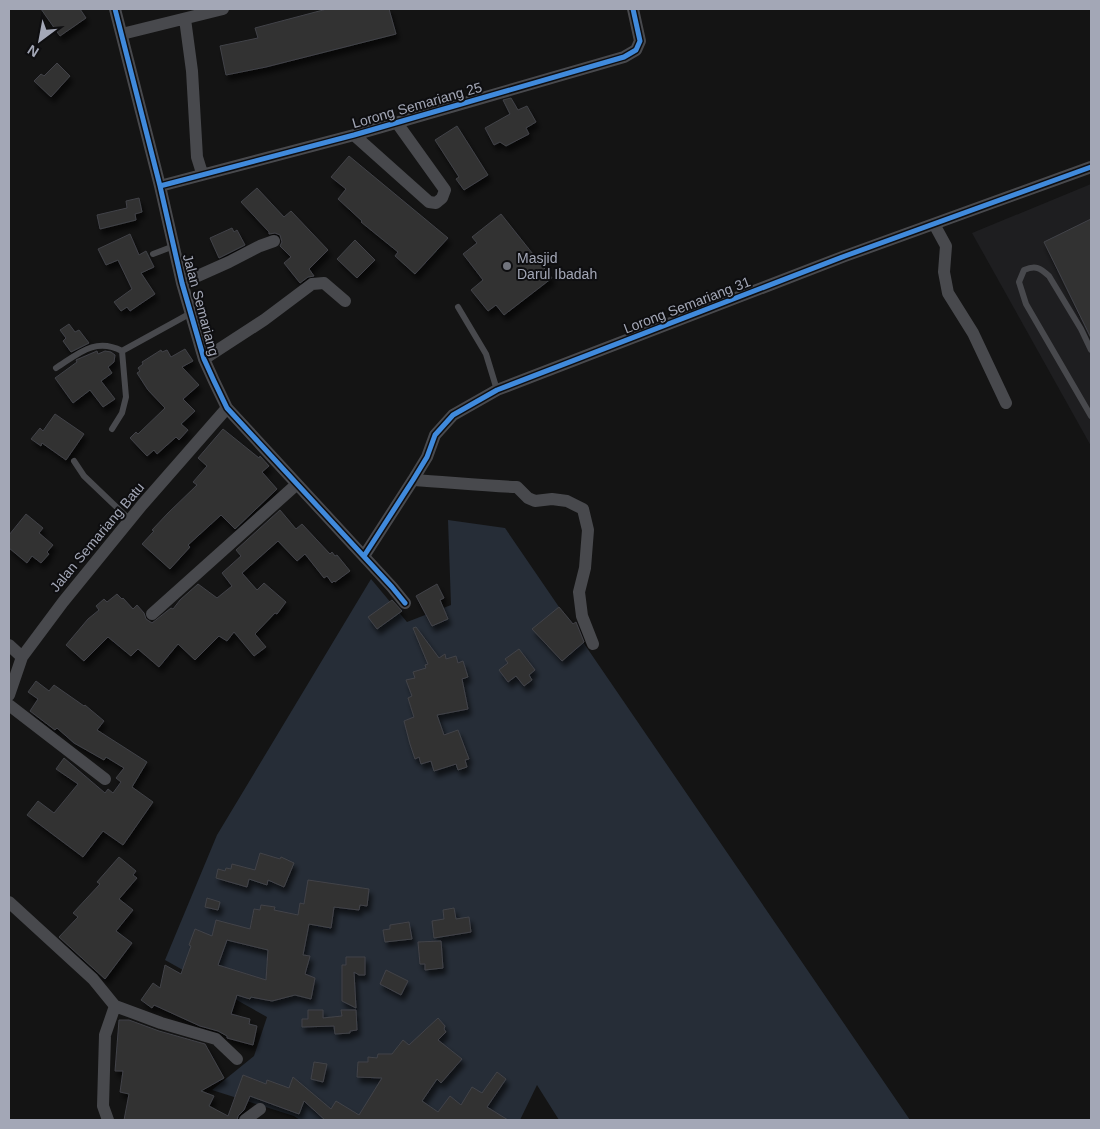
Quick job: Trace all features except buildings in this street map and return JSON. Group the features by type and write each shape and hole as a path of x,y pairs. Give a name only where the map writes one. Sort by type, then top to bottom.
{"street":[{"name":"Jalan Semariang","path":"115,9 160,186 182,283 204,359 227,408 405,603"},
{"path":"122,34 223,9"},
{"name":"Lorong Semariang 25","path":"160,186 354,135 624,57 636,50 640,41 634,9"},
{"path":"185,19 192,70 197,157 202,174"},
{"path":"354,135 429,202 436,203 442,198 445,190 397,123"},
{"name":"Lorong Semariang 31","path":"364,556 413,480 436,435 454,415 497,390 845,256 1091,167"},
{"path":"934,224 946,246 944,272 948,293 973,333 1006,403"},
{"path":"182,283 274,241"},
{"path":"204,359 264,320 312,284 324,282 345,301"},
{"name":"Jalan Semariang Batu","path":"9,695 22,657 63,602 130,520 227,408"},
{"path":"413,480 517,487 528,498 535,501 552,499 567,501 583,509 588,530 585,568 578,592 582,616 593,644"},
{"path":"152,614 297,484"},
{"path":"9,645 22,657"},
{"path":"9,705 105,779"},
{"path":"9,902 93,979 114,1006 161,1023 216,1039 237,1059"},
{"path":"108,1120 103,1106 105,1035 114,1006"},
{"path":"245,1120 260,1109"}],"lane":[{"path":"153,254 174,246"},
{"path":"1091,350 1081,329 1049,276 1042,270 1032,267 1024,270 1019,282 1026,304 1091,416"},
{"path":"458,307 486,354 497,390"},
{"path":"122,351 191,313"},
{"path":"56,368 96,345 116,348 122,351"},
{"path":"112,429 122,413 126,396 122,351"},
{"path":"74,461 84,476 130,520"}],"shaded area":[{"path":"1091,184 1091,446 972,233"},
{"path":"448,520 505,528 910,1120 559,1120 537,1085 520,1120 300,1120 294,1116 212,1090 254,1056 267,1017 165,960 217,835 371,579 407,622 451,605"}],"cycle path":[{"path":"115,9 160,186 182,283 204,359 227,408 405,603"},
{"path":"160,186 354,135 624,57 636,50 640,41 633,9"},
{"path":"364,556 427,457 435,435 453,415 497,390 845,256 1091,167"}],"place":[{"name":"Masjid Darul Ibadah","path":"507,266"}]}
